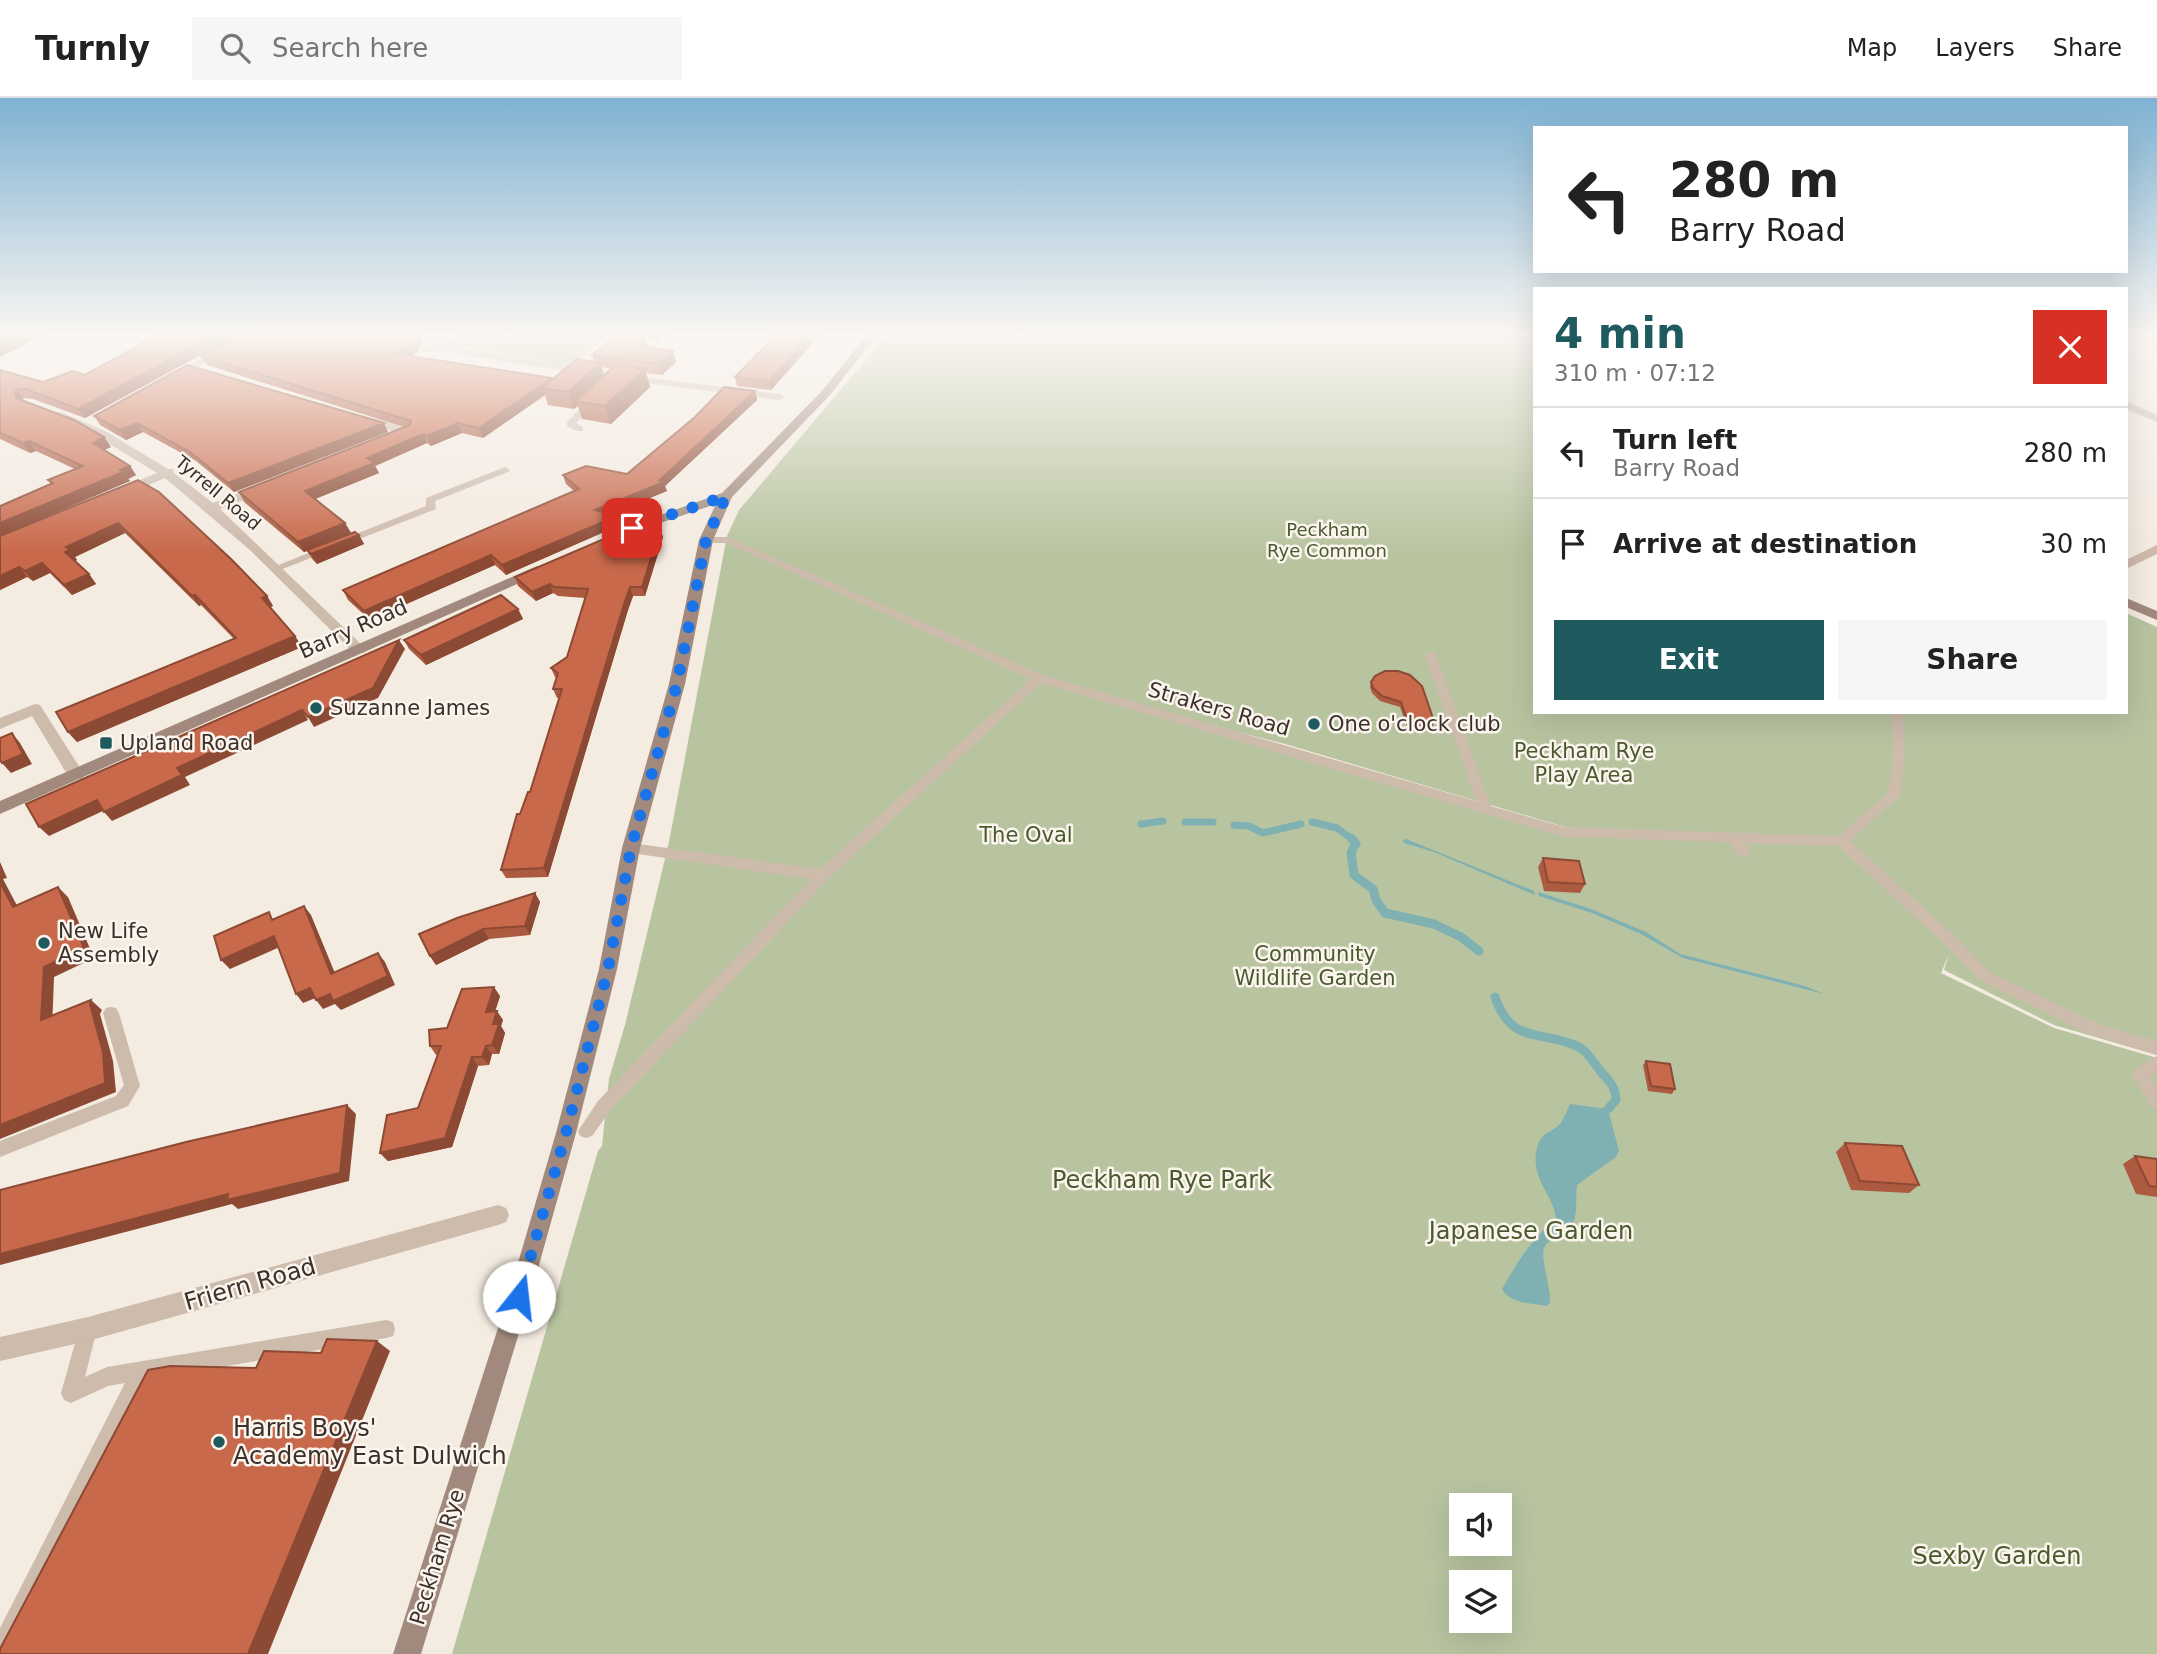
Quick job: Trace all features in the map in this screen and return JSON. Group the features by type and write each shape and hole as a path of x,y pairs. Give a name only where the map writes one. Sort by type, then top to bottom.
{"main road":[{"name":"Peckham Rye","path":"407,1654 519,1297 557,1164 608,969 631,848 677,684 706,540 726,496 813,408"},
{"path":"602,540 668,514 726,496"},
{"name":"Barry Road","path":"0,808 553,562"},
{"path":"2128,603 2157,616"}],"street":[{"name":"Tyrrell Road","path":"41,408 92,422 169,472 214,507 359,650"},
{"path":"2133,408 2157,419"},
{"path":"343,413 407,432 381,442"},
{"path":"109,497 169,472"},
{"path":"214,507 278,482"},
{"path":"2128,564 2157,549"},
{"path":"0,724 35,709 76,775"},
{"name":"Friern Road","path":"0,1349 88,1329 498,1215"}],"lane":[{"path":"580,429 570,424 586,408"},
{"path":"276,568 432,506 430,500 505,470"},
{"name":"Strakers Road","path":"706,540 728,540 1039,678 1564,832 1841,841"},
{"path":"1431,655 1485,808"},
{"path":"586,1131 604,1106 823,875 1039,678"},
{"path":"1897,714 1899,755 1894,794 1841,841 1954,944 1984,976 2097,1030 2157,1048"},
{"path":"1731,836 1745,853"},
{"path":"631,848 823,875"},
{"path":"0,1149 122,1101 132,1086 111,1013"},
{"path":"2157,1063 2140,1074 2157,1102"},
{"path":"88,1329 71,1392 107,1377 386,1329"},
{"path":"0,1651 142,1371"}],"green space":[{"name":"Peckham Rye Park","path":"826,408 1533,408 1533,714 2128,714 2128,614 2157,627 2157,1055 2054,1025 1944,970 1949,954 1941,973 2054,1028 2157,1058 2157,1654 452,1654 598,1151 602,1146 609,1079 625,1025 669,842 727,536 739,510","holes":["1024,677 1285,744 1565,827 1597,829 1565,836"]}],"water":[{"path":"1406,839 1534,891 1535,895 1434,852 1404,843 1403,840"},
{"path":"1538,892 1591,909 1646,932 1680,954 1805,986 1824,994 1683,958 1641,934 1592,913 1539,896"},
{"path":"1570,1104 1608,1109 1619,1151 1616,1157 1577,1185 1573,1224 1544,1248 1543,1259 1550,1302 1547,1306 1522,1302 1510,1298 1502,1289 1532,1243 1556,1221 1552,1203 1538,1176 1536,1154 1541,1139 1560,1124"}],"building":[{"path":"0,408 41,408 74,420 104,437 93,443 130,466 120,470 123,472 0,523 0,506 53,483 48,480 83,466 29,441 23,443 0,433"},
{"path":"109,408 332,408 384,423 228,483 190,452 137,423 120,430 94,416"},
{"path":"368,408 509,408 479,428 458,423 427,436 423,434 367,458 374,463 305,491 345,523 298,542 239,492 410,425 411,421"},
{"path":"704,408 737,408 659,481 664,482 595,510 617,516 502,565 491,555 364,611 343,590 579,489 563,475 586,466 627,474"},
{"path":"138,480 159,492 232,560 267,596 262,598 295,636 68,732 56,712 236,638 195,595 192,596 118,523 66,547 70,550 65,552 89,574 64,585 42,563 25,571 19,567 0,576 0,536"},
{"path":"641,523 660,529 642,587 630,587 625,601 544,868 501,870 517,814 520,814 530,792 562,689 553,689 558,673 551,668 567,657 588,589 554,587 550,584 532,592 515,577"},
{"path":"355,532 359,535 311,554 307,550"},
{"path":"501,595 518,609 421,655 404,640"},
{"path":"399,640 373,688 308,717 302,710 177,768 182,775 104,812 97,800 39,827 26,804"},
{"path":"1385,671 1410,675 1422,686 1434,721 1408,722 1401,702 1382,696 1373,688 1371,682 1375,676"},
{"path":"12,733 23,754 2,763 0,738"},
{"path":"1543,858 1579,861 1585,884 1548,882"},
{"path":"0,882 13,907 58,887 84,948 44,967 41,1020 91,1000 103,1052 105,1083 0,1125"},
{"path":"535,893 525,926 483,929 430,956 419,934 457,918"},
{"path":"304,906 331,974 378,953 388,976 333,1001 330,994 316,1000 310,988 296,994 274,936 221,960 214,936 269,912 272,920"},
{"path":"494,987 486,1012 497,1011 493,1024 499,1024 492,1045 486,1046 482,1057 472,1057 445,1138 380,1153 387,1115 418,1108 441,1046 430,1046 429,1030 447,1028 462,989"},
{"path":"1646,1061 1670,1064 1675,1089 1651,1086"},
{"path":"347,1105 340,1173 227,1200 228,1194 0,1254 0,1190 186,1142"},
{"path":"1845,1143 1902,1146 1919,1185 1860,1181"},
{"path":"2135,1156 2157,1159 2157,1187 2149,1186"},
{"path":"327,1339 377,1341 248,1654 0,1654 0,1649 148,1370 170,1366 256,1368 264,1351 321,1353"}],"waterway":[{"path":"1141,824 1163,821"},
{"path":"1185,822 1213,822"},
{"path":"1312,822 1337,828 1352,839"},
{"path":"1234,825 1249,826 1263,833 1301,824"},
{"path":"1352,839 1356,844"},
{"path":"1353,849 1351,853 1354,875 1373,889 1376,900 1385,913 1434,924 1461,937 1479,951"},
{"path":"1495,997 1502,1012 1519,1030 1565,1042 1585,1051 1613,1088 1616,1100 1608,1109"}],"place":[{"name":"Suzanne James","path":"316,708"},
{"name":"One o'clock club","path":"1314,724"},
{"name":"Upland Road","path":"106,743"},
{"name":"New Life Assembly","path":"44,943"},
{"name":"Harris Boys' Academy East Dulwich","path":"219,1442"}],"route":[{"path":"519,1297 566,1133 608,969 631,848 677,684 706,540 726,496 632,528"}],"park label":[{"name":"Peckham Rye Common","path":"1327,540"},
{"name":"Peckham Rye Play Area","path":"1584,763"},
{"name":"The Oval","path":"1026,835"},
{"name":"Community Wildlife Garden","path":"1315,966"},
{"name":"Japanese Garden","path":"1531,1231"},
{"name":"Sexby Garden","path":"1997,1556"}]}
